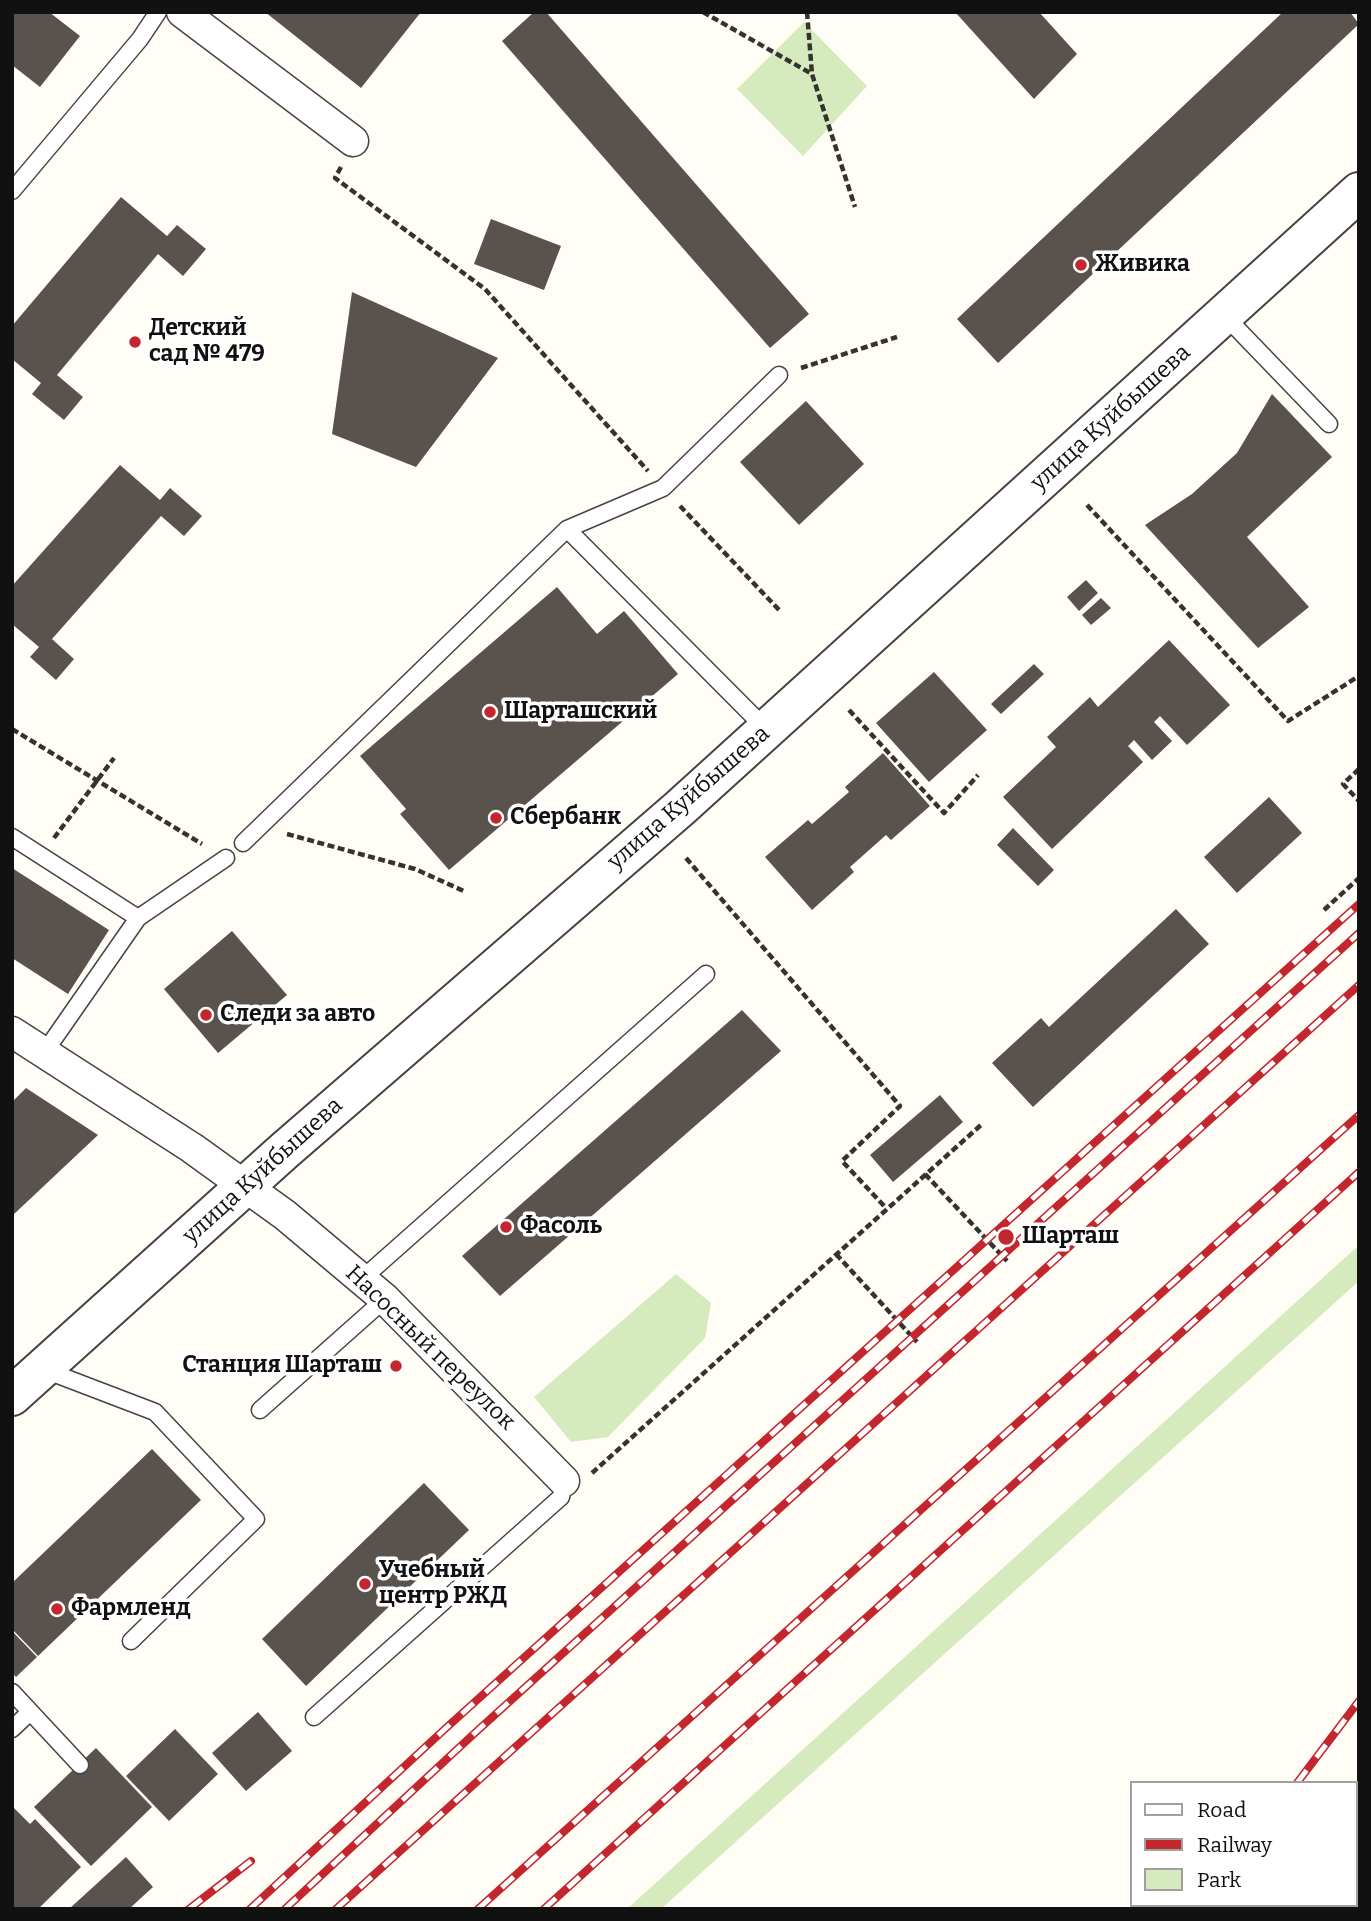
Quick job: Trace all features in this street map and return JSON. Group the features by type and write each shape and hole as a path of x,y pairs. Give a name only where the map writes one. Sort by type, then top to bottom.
{"street":[{"path":"182,12 353,141"},
{"name":"улица Куйбышева","path":"12,1395 247,1185 767,730 1359,191"},
{"name":"Насосный переулок","path":"14,1037 44,1053 247,1185 386,1299 564,1481"}],"lane":[{"path":"12,191 140,39 158,12"},
{"path":"1224,315 1329,424"},
{"path":"243,843 567,529 663,488 779,375"},
{"path":"567,529 767,730"},
{"path":"12,837 138,918"},
{"path":"44,1053 138,918 226,858"},
{"path":"362,1279 706,974"},
{"path":"260,1410 386,1299"},
{"path":"42,1369 155,1412 256,1519 131,1641"},
{"path":"314,1717 561,1497 564,1481"},
{"path":"12,1692 80,1765"},
{"path":"12,1729 30,1712"}],"path":[{"path":"703,12 812,74"},
{"path":"807,12 812,74 855,207"},
{"path":"353,141 335,178 485,289 663,488 781,612"},
{"path":"779,375 897,337"},
{"path":"1087,505 1288,721 1359,676"},
{"path":"849,710 944,813 978,775"},
{"path":"12,729 226,858"},
{"path":"41,856 114,758"},
{"path":"1359,769 1343,784 1359,801"},
{"path":"261,827 415,869 466,892"},
{"path":"686,858 900,1107 842,1161 886,1208"},
{"path":"1324,910 1359,878"},
{"path":"564,1481 597,1471 981,1125"},
{"path":"925,1174 1007,1261"},
{"path":"836,1254 917,1342"}],"green space":[{"path":"804,22 867,86 803,156 737,89"},
{"path":"1359,1245 1359,1281 661,1909 627,1909"},
{"path":"676,1274 711,1303 705,1338 608,1437 571,1442 534,1397"},
{"path":"1357,1904 1359,1909 1305,1909 1357,1907"}],"building":[{"path":"12,12 49,12 80,36 40,87 12,65"},
{"path":"265,12 421,12 361,88"},
{"path":"534,12 546,12 809,314 770,348 502,41"},
{"path":"955,12 1039,12 1077,54 1034,99"},
{"path":"1283,12 1350,12 1359,24 998,363 957,319"},
{"path":"121,197 167,236 177,225 206,249 183,276 158,254 57,375 83,397 64,420 32,394 41,383 12,359 12,326"},
{"path":"491,219 561,246 544,290 474,264"},
{"path":"352,292 498,358 416,467 332,434"},
{"path":"1272,394 1332,457 1247,537 1309,607 1258,648 1145,525 1192,494 1237,453"},
{"path":"806,401 864,464 799,525 740,462"},
{"path":"120,465 160,500 170,488 202,516 184,536 161,516 52,639 74,659 56,680 30,657 39,647 12,624 12,586"},
{"path":"1086,580 1098,593 1079,611 1067,597"},
{"path":"557,587 597,634 624,611 678,674 449,870 400,814 406,809 360,756"},
{"path":"1101,598 1111,608 1091,625 1082,615"},
{"path":"1169,640 1230,705 1187,745 1160,716 1154,722 1172,741 1152,760 1134,740 1128,746 1143,762 1052,849 1003,797 1056,747 1047,737 1090,697 1098,707"},
{"path":"1034,664 1044,674 1001,714 991,704"},
{"path":"934,672 987,730 929,782 876,723"},
{"path":"883,753 930,806 891,840 886,835 850,867 854,872 812,910 765,857 808,820 812,824 849,792 845,787"},
{"path":"1269,797 1302,833 1237,893 1204,857"},
{"path":"1013,828 1054,870 1038,886 997,845"},
{"path":"12,868 109,930 68,994 12,958"},
{"path":"1176,909 1209,944 1033,1107 992,1063 1041,1018 1049,1027"},
{"path":"232,931 287,995 218,1053 164,989"},
{"path":"742,1010 781,1051 500,1296 462,1256"},
{"path":"26,1088 98,1135 12,1216 12,1102"},
{"path":"940,1095 963,1122 893,1182 870,1155"},
{"path":"152,1449 201,1500 38,1656 12,1629 12,1583"},
{"name":"Учебный центр РЖД","path":"424,1483 469,1530 306,1686 262,1639"},
{"path":"12,1631 37,1657 16,1677 12,1673"},
{"path":"258,1712 292,1751 246,1791 212,1753"},
{"path":"175,1729 218,1774 169,1821 126,1776"},
{"path":"96,1748 152,1807 91,1866 34,1807"},
{"path":"12,1806 30,1824 35,1819 81,1867 38,1909 12,1909"},
{"path":"126,1857 153,1887 129,1909 69,1909"}],"railway":[{"path":"250,1909 446,1728 1359,904"},
{"path":"285,1909 477,1731 1359,933"},
{"path":"336,1909 1359,985"},
{"path":"478,1909 1359,1115"},
{"path":"544,1909 1359,1172"},
{"path":"1299,1781 1359,1701"},
{"path":"189,1909 251,1861"}],"place":[{"name":"Живика","path":"1081,265"},
{"name":"Детский сад № 479","path":"135,342"},
{"name":"Шарташский","path":"490,712"},
{"name":"Сбербанк","path":"496,818"},
{"name":"Следи за авто","path":"206,1015"},
{"name":"Фасоль","path":"506,1227"},
{"name":"Шарташ","path":"1006,1237"},
{"name":"Станция Шарташ","path":"396,1366"},
{"name":"Учебный центр РЖД","path":"365,1584"},
{"name":"Фармленд","path":"57,1609"}]}
